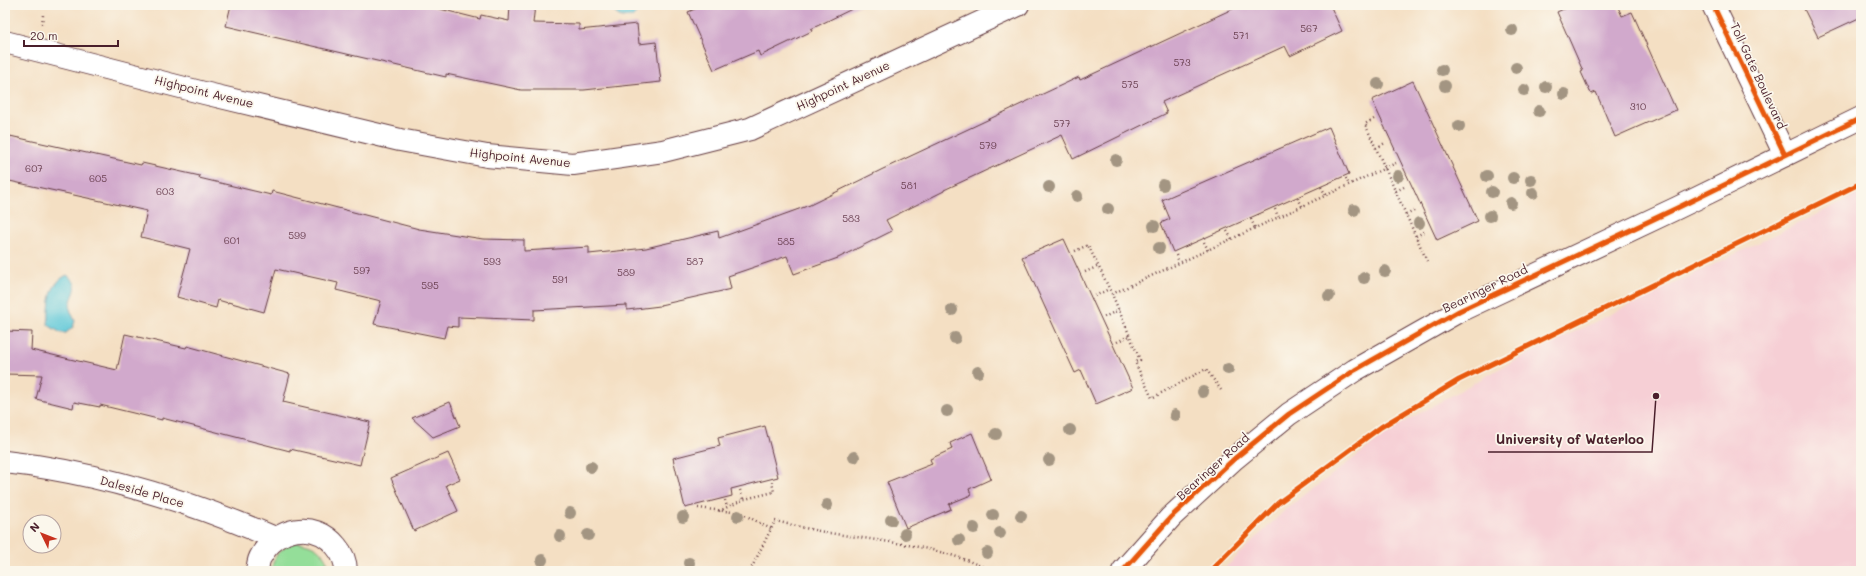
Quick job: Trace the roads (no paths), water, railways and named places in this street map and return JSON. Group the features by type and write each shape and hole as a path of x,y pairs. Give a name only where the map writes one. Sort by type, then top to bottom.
{"street":[{"name":"Highpoint Avenue","path":"5,42 204,93 400,140 487,156 573,164 663,151 750,129 1018,5"},
{"name":"Toll Gate Boulevard","path":"1713,5 1785,155"},
{"name":"Bearinger Road","path":"1123,571 1171,517 1234,459 1289,414 1356,370 1459,311 1677,208 1861,118"},
{"name":"Daleside Place","path":"5,462 34,465 149,492 220,516 275,538"},
{"path":"257,571 260,558 275,538 293,530 304,529 320,533 331,540 341,552 346,571"}],"water":[{"path":"607,5 637,5 638,12 632,17 622,17 617,15"},
{"path":"67,275 75,284 75,291 70,309 75,321 73,327 66,333 61,333 48,325 50,303 56,284"}],"place":[{"name":"University of Waterloo","path":"1656,396"}]}
